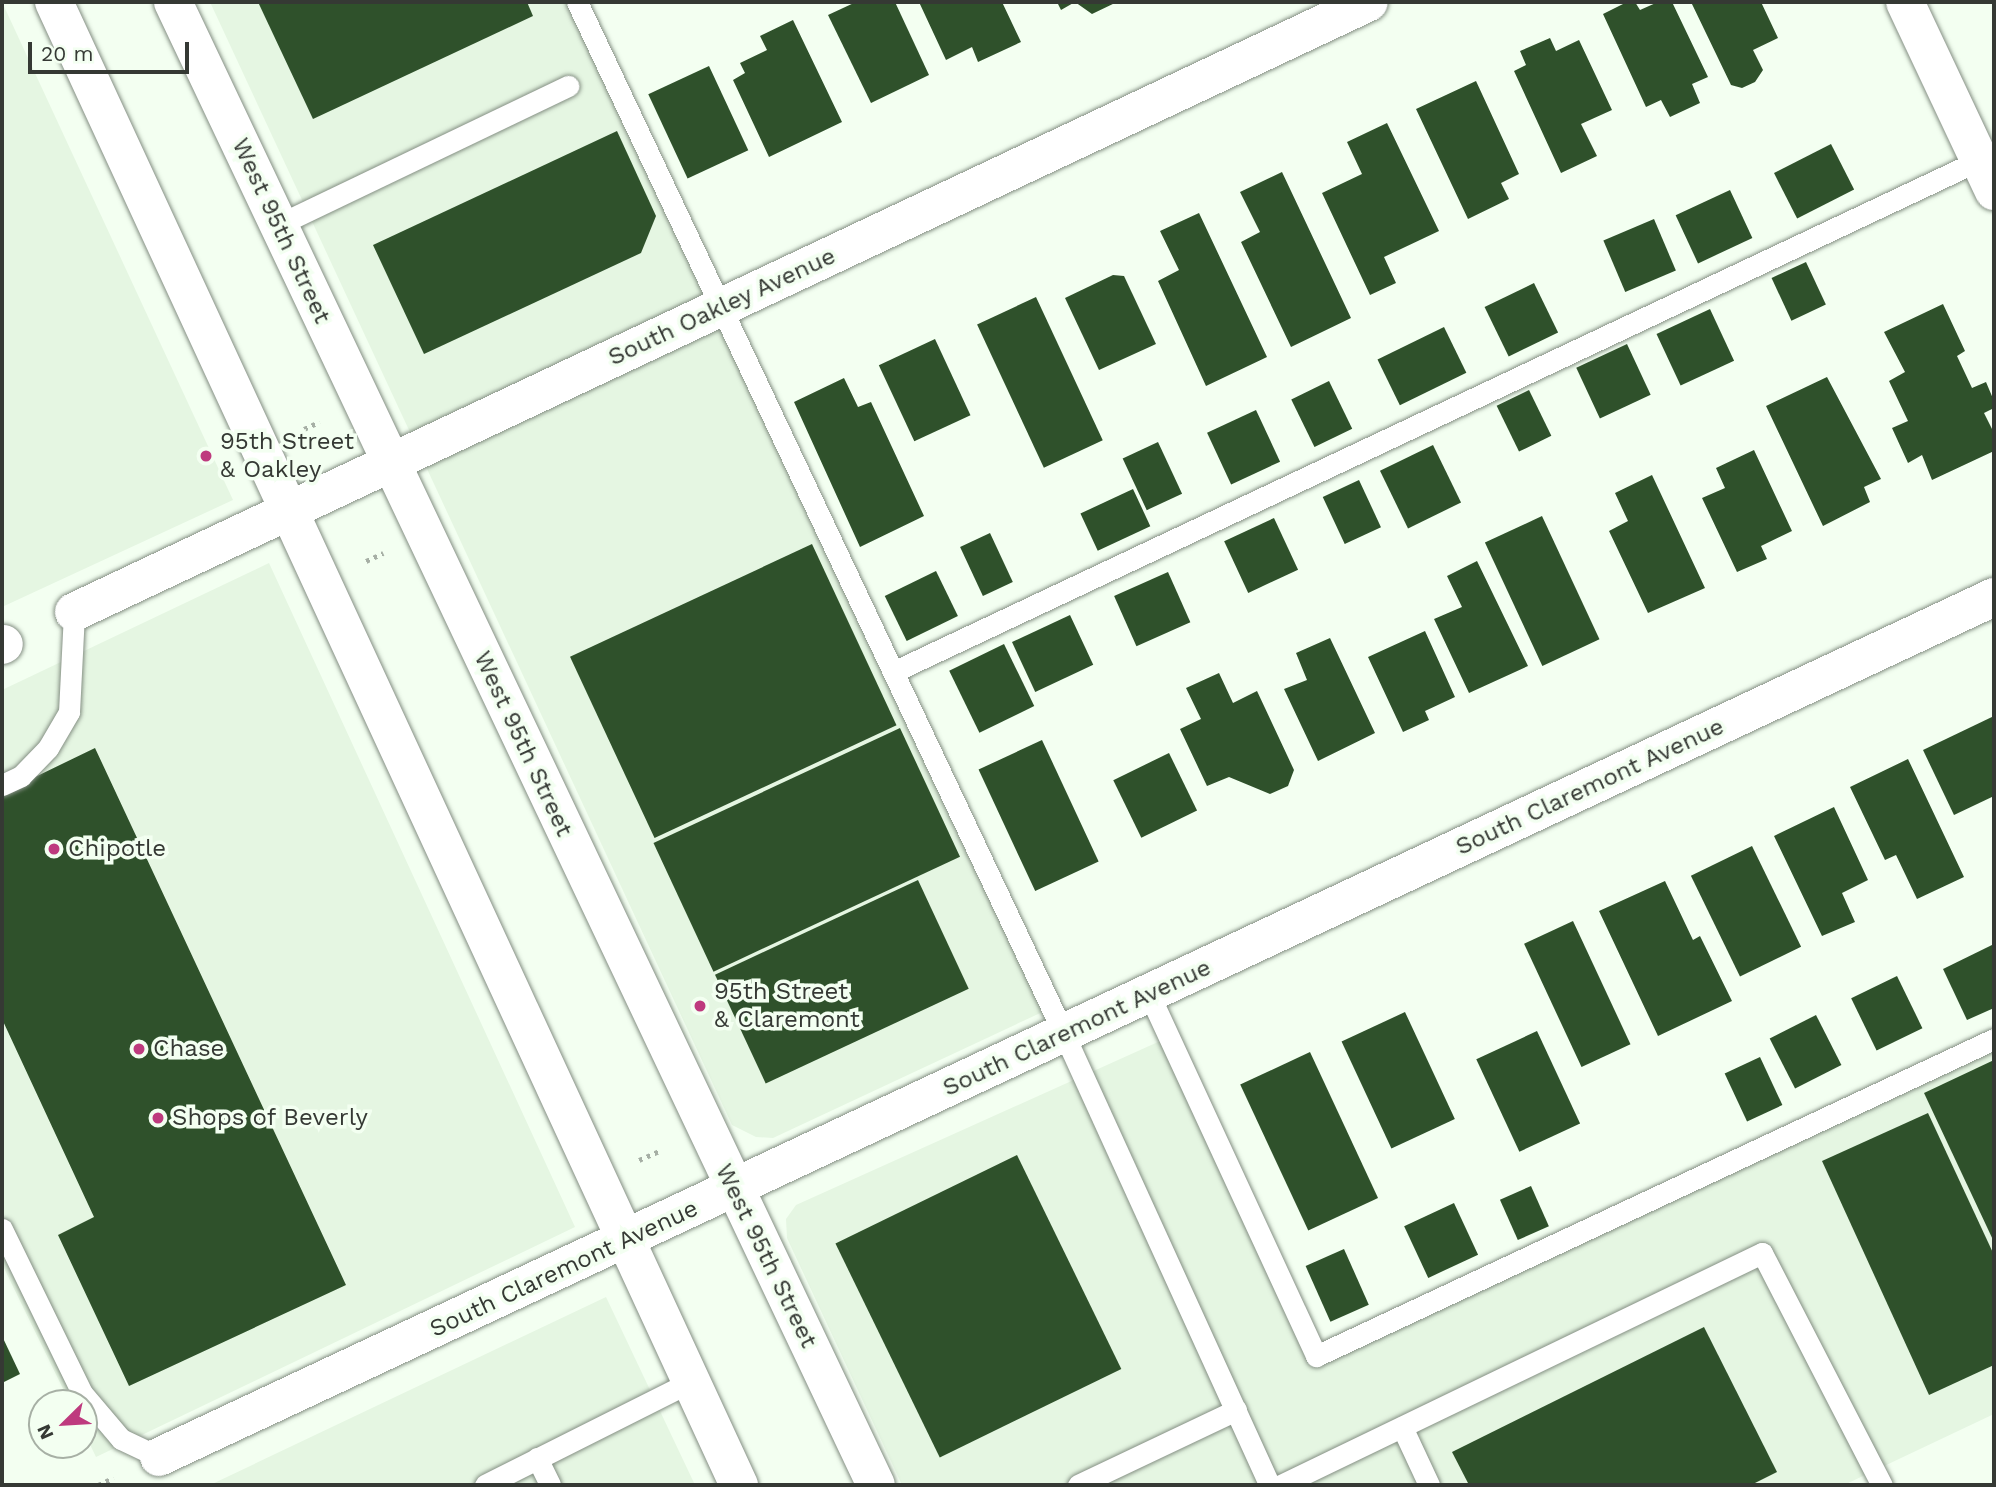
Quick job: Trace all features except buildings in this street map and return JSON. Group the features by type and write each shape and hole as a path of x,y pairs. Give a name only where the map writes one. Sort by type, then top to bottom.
{"street":[{"path":"54,2 739,1485"},
{"name":"West 95th Street","path":"173,2 876,1485"},
{"name":"South Oakley Avenue","path":"74,612 1369,2"},
{"path":"1905,2 1989,168"},
{"name":"South Claremont Avenue","path":"159,1457 627,1240 1994,597"}],"lane":[{"path":"577,2 1064,1034 1270,1485"},
{"path":"278,225 568,86"},
{"path":"893,672 1989,168"},
{"path":"2,785 21,776 48,748 69,712 74,612"},
{"path":"1149,994 1316,1356 1994,1039"},
{"path":"2,1229 82,1394 121,1439 159,1457"},
{"path":"1281,1485 1762,1253 1882,1485"},
{"path":"485,1485 692,1381"},
{"path":"1078,1485 1236,1410"},
{"path":"1402,1427 1429,1485"},
{"path":"537,1458 550,1485"}],"path":[{"path":"298,432 319,422"},
{"path":"361,564 384,553"},
{"path":"639,1160 661,1150"}],"shaded area":[{"path":"2,2 233,500 2,607"},
{"path":"210,2 577,2 1051,1008 773,1138 756,1137 732,1125"},
{"name":"Shops of Beverly","path":"269,563 575,1227 98,1456 98,1389 63,1389 2,1264 2,690"},
{"path":"1169,1037 1316,1356 1994,1038 1994,1414 1844,1485 902,1485 787,1238 786,1219 796,1205"},
{"path":"606,1297 695,1485 210,1485"}],"place":[{"name":"95th Street & Oakley","path":"206,456"},
{"name":"Chipotle","path":"54,849"},
{"name":"95th Street & Claremont","path":"700,1006"},
{"name":"Chase","path":"139,1049"},
{"name":"Shops of Beverly","path":"158,1118"}]}
